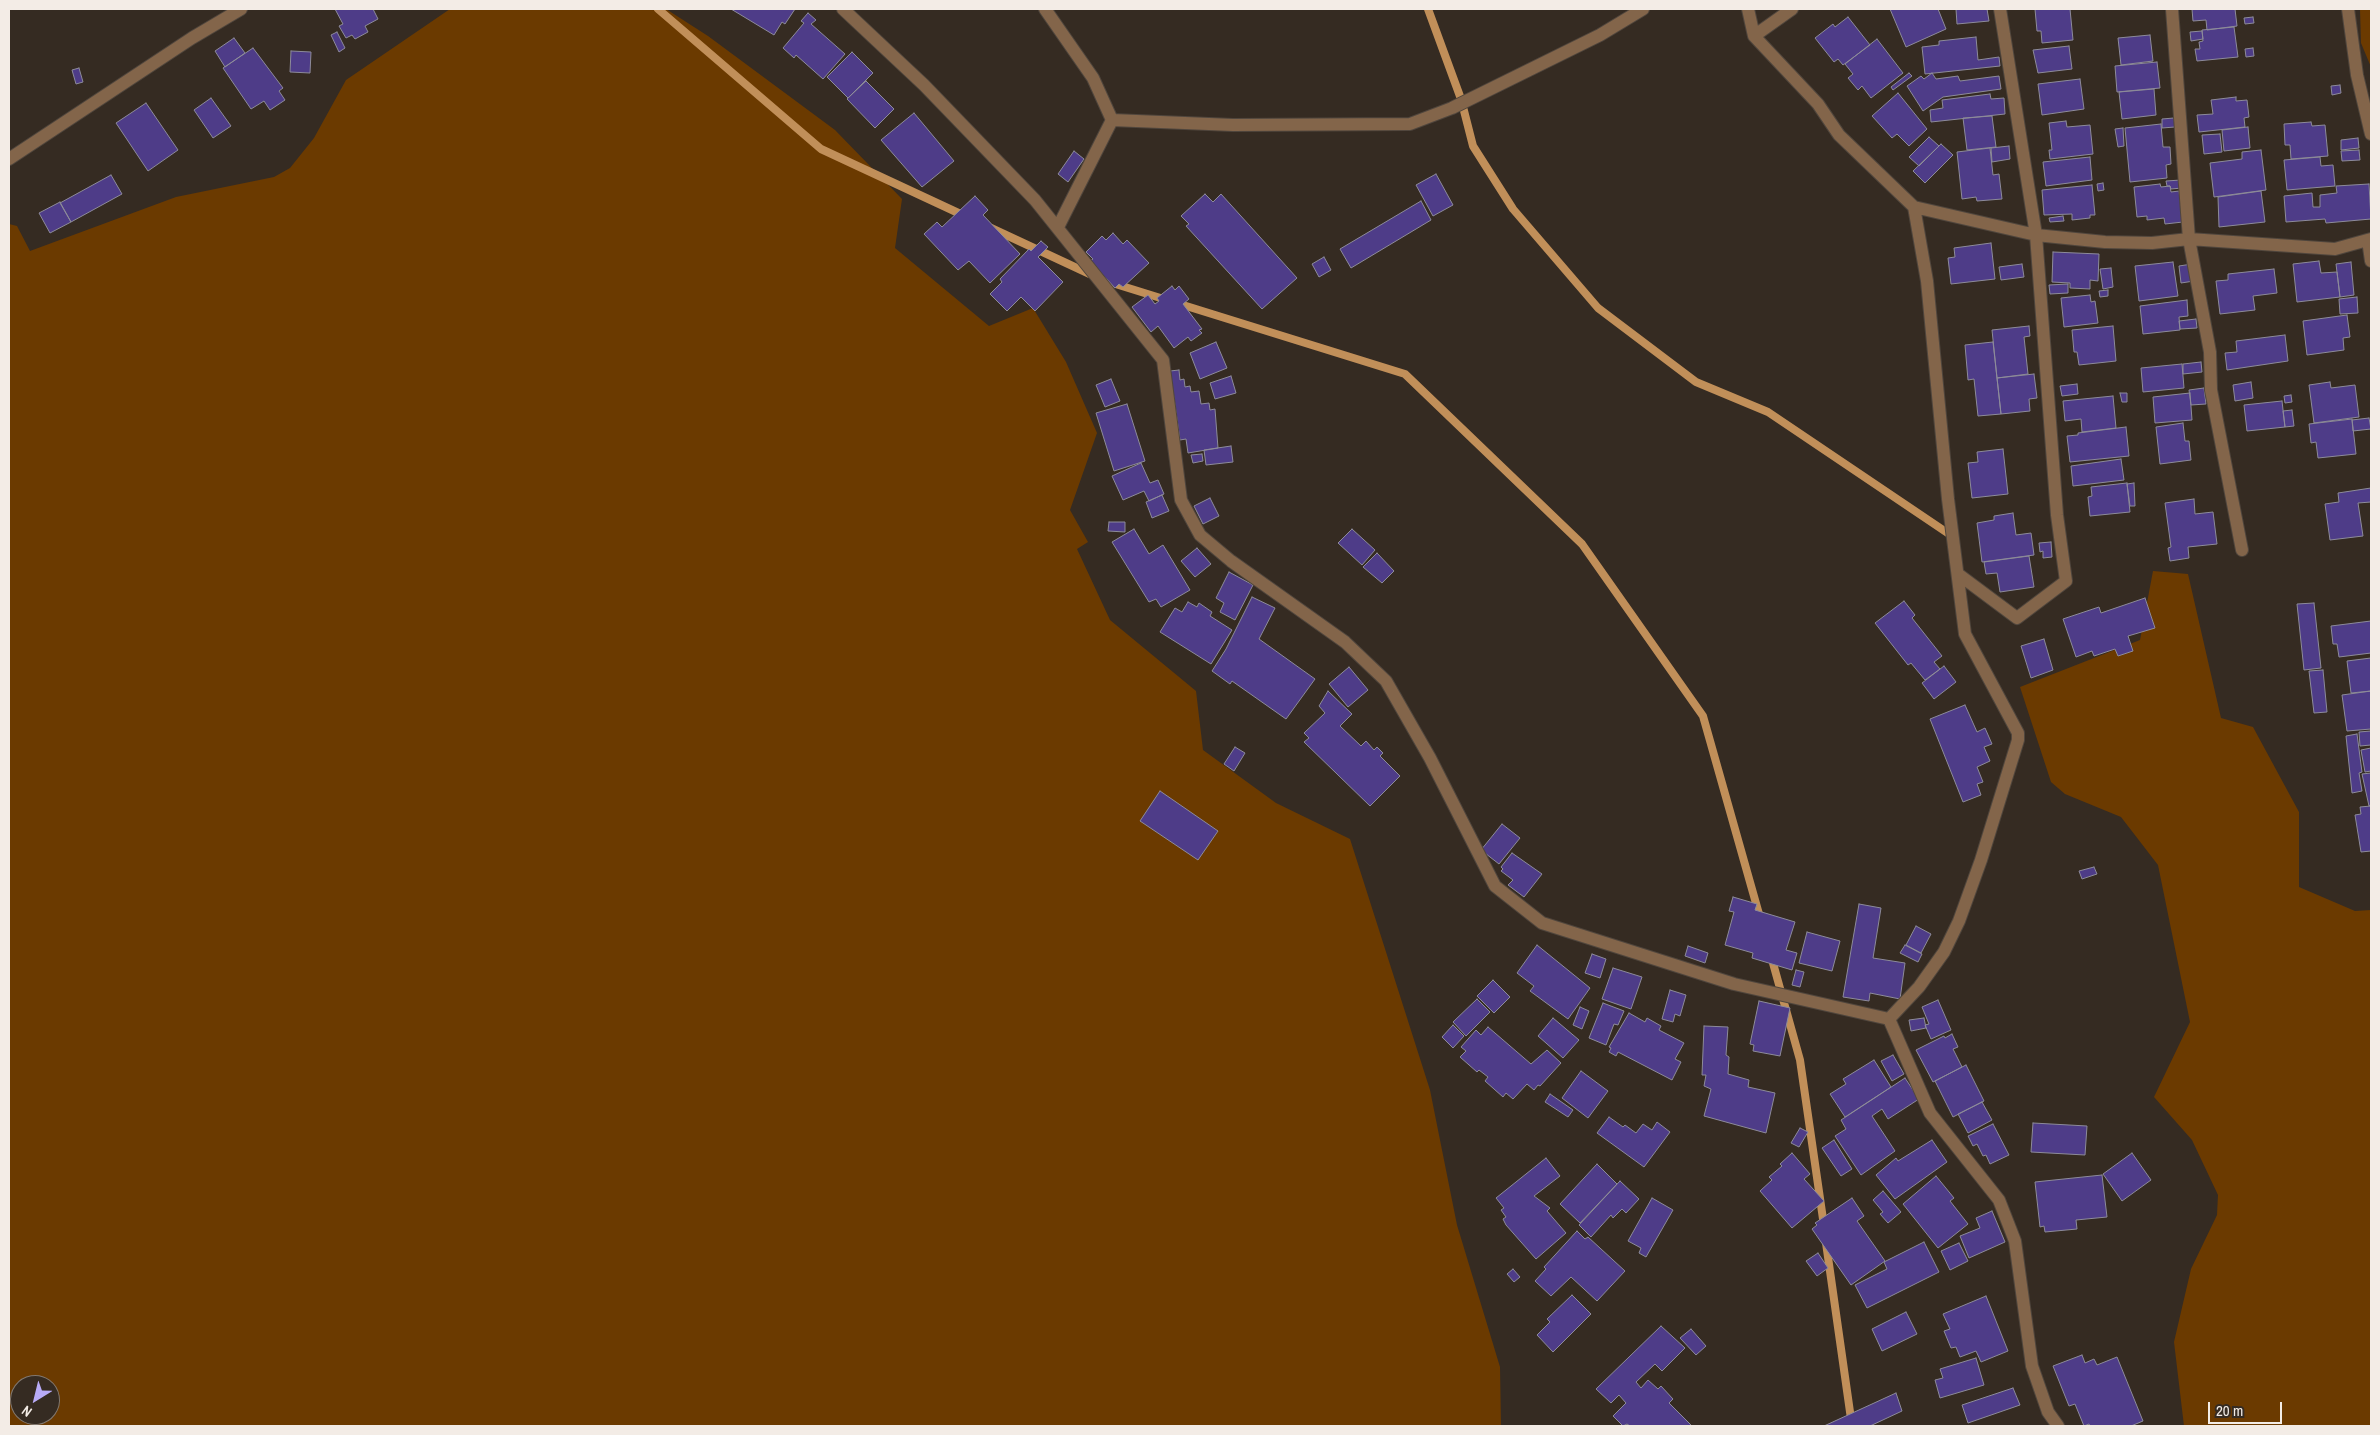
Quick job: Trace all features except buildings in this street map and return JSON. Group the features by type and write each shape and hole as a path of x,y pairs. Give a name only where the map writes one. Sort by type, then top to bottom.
{"street":[{"path":"9,159 192,38 241,9"},
{"path":"843,9 930,92 1035,200 1163,360 1181,500 1200,535 1231,561 1345,642 1386,681 1430,758 1495,886 1542,923 1734,984 1889,1019"},
{"path":"1044,9 1093,78 1112,120"},
{"path":"1112,120 1233,125 1410,124 1452,108 1600,35 1643,9"},
{"path":"1748,9 1754,36 1818,104 1840,135 1914,206 2036,235 2105,242 2152,243 2189,239 2335,249 2370,239 2371,261"},
{"path":"1754,36 1792,9"},
{"path":"1958,574 2017,618 2066,581 2056,515 2036,235 2000,9"},
{"path":"2172,9 2189,239 2210,352 2211,390 2242,550"},
{"path":"2348,9 2357,76 2371,134"},
{"path":"1058,228 1112,120"},
{"path":"1889,1019 1929,973 1944,952 1959,921 1984,851 2018,740 2018,733 1965,634 1927,281 1914,206"},
{"path":"1889,1019 1930,1113 1999,1200 2016,1247 2032,1366 2048,1412 2058,1426"}],"shaded area":[{"path":"450,9 666,9 708,36 835,130 902,199 895,248 989,326 1033,308 1066,362 1097,433 1070,510 1088,542 1077,549 1110,620 1196,691 1203,750 1276,803 1350,839 1430,1090 1457,1225 1500,1367 1501,1426 9,1426 9,224 17,226 30,251 176,197 274,177 290,168 314,138 346,80"},
{"path":"2360,9 2371,9 2371,67 2361,43"},
{"path":"2153,571 2188,574 2221,718 2253,727 2299,812 2299,887 2355,911 2371,910 2371,1426 2184,1426 2174,1342 2191,1269 2217,1215 2218,1195 2192,1140 2154,1097 2190,1022 2158,865 2121,817 2065,794 2051,782 2020,687 2140,640"}],"waterway":[{"path":"658,9 821,149 967,217"},
{"path":"1428,9 1461,99 1473,146 1513,209 1598,308 1696,382 1768,412 1952,536"},
{"path":"991,228 1094,276"},
{"path":"1109,282 1405,374 1582,544 1703,716 1761,921"},
{"path":"1771,956 1800,1060 1824,1226"},
{"path":"1826,1243 1852,1426"}]}
